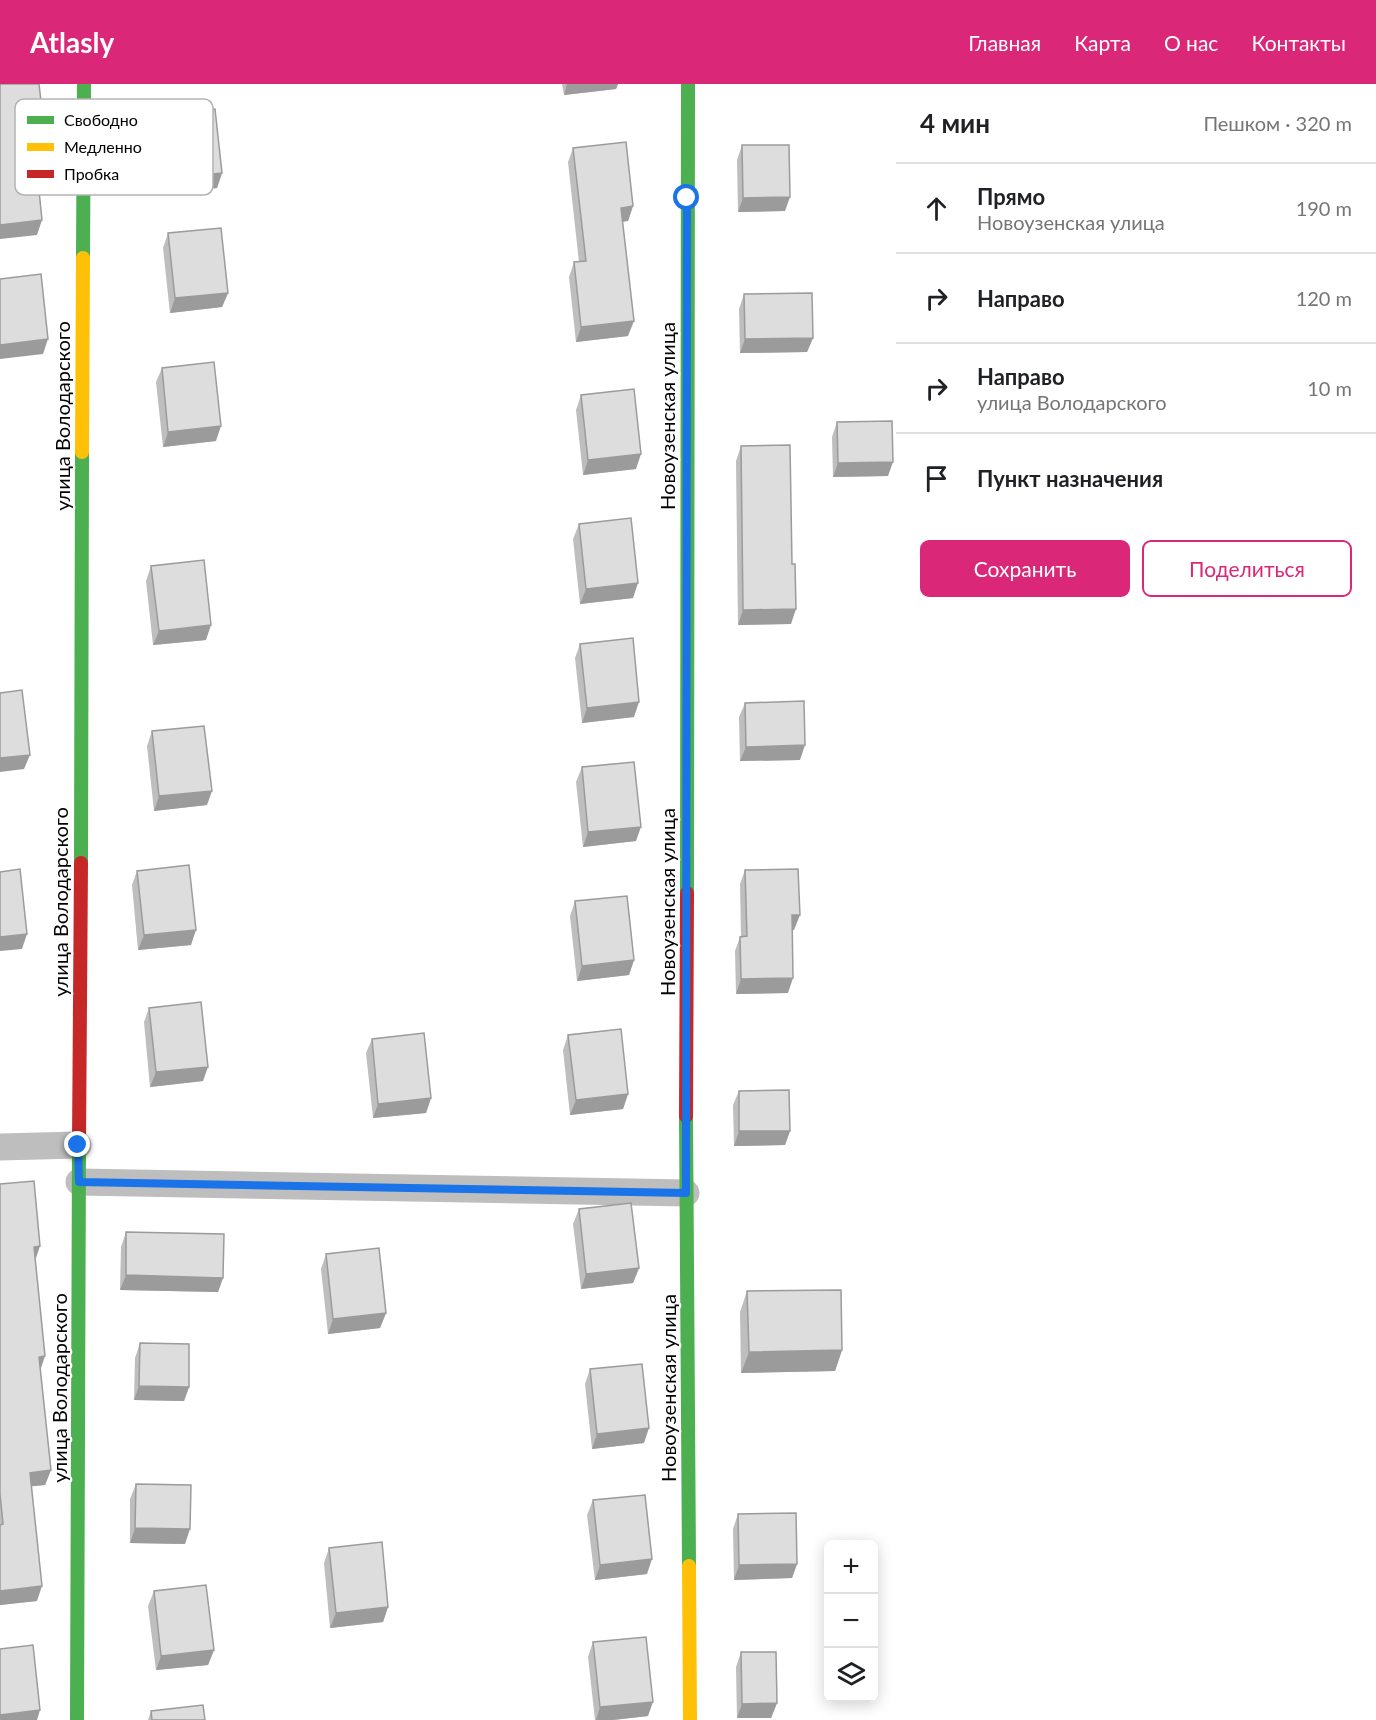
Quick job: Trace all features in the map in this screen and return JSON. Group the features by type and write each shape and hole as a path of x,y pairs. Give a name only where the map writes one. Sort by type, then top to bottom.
{"street":[{"name":"улица Володарского","path":"84,84 84,99"},
{"name":"Новоузенская улица","path":"688,84 686,1193 690,1720"},
{"name":"улица Володарского","path":"77,1720 83,195"},
{"path":"0,1147 78,1145"},
{"path":"79,1182 686,1193"}],"building":[{"path":"0,84 39,84 41,99 15,99 15,195 39,195 42,220 0,225"},
{"path":"213,109 215,109 222,173 213,174"},
{"path":"626,142 633,206 621,208 634,321 581,327 574,262 586,261 573,148"},
{"path":"742,145 789,145 790,197 743,198"},
{"path":"221,228 228,293 175,298 168,233"},
{"path":"41,274 48,339 0,345 0,279"},
{"path":"812,293 813,338 745,339 744,294"},
{"path":"214,362 221,426 168,432 162,368"},
{"path":"634,389 641,454 588,460 581,395"},
{"path":"892,421 893,462 838,463 837,422"},
{"path":"790,445 792,564 795,564 796,609 743,610 741,446"},
{"path":"631,518 638,583 586,589 579,524"},
{"path":"204,560 211,625 159,631 151,566"},
{"path":"633,638 639,702 587,708 580,644"},
{"path":"22,690 30,755 0,758 0,693"},
{"path":"804,701 805,745 746,747 745,703"},
{"path":"204,726 212,791 159,796 152,731"},
{"path":"634,762 641,827 588,832 582,767"},
{"path":"189,865 196,930 144,935 137,871"},
{"path":"20,869 27,934 0,937 0,872"},
{"path":"798,869 800,915 792,915 793,978 741,979 740,937 747,936 745,870"},
{"path":"627,896 634,960 582,966 575,901"},
{"path":"201,1002 208,1067 156,1072 149,1008"},
{"path":"621,1029 628,1094 576,1100 568,1035"},
{"path":"424,1033 431,1098 378,1104 372,1039"},
{"path":"789,1090 790,1131 739,1131 739,1091"},
{"path":"34,1181 40,1246 34,1247 45,1356 39,1357 51,1470 30,1473 42,1586 0,1591 0,1525 3,1524 0,1494 0,1184"},
{"path":"631,1203 639,1268 586,1274 579,1209"},
{"path":"126,1232 224,1234 223,1278 126,1275"},
{"path":"379,1248 386,1313 333,1319 326,1254"},
{"path":"841,1290 842,1350 749,1352 747,1291"},
{"path":"140,1343 189,1344 189,1387 139,1386"},
{"path":"642,1364 649,1428 597,1434 590,1369"},
{"path":"136,1484 191,1485 190,1529 135,1528"},
{"path":"645,1495 652,1559 600,1565 593,1500"},
{"path":"796,1513 797,1564 739,1565 738,1514"},
{"path":"382,1542 388,1607 336,1613 329,1548"},
{"path":"206,1585 214,1650 161,1656 154,1591"},
{"path":"646,1637 653,1702 600,1707 593,1642"},
{"path":"33,1645 40,1710 0,1715 0,1649"},
{"path":"741,1652 776,1652 777,1703 742,1704"},
{"path":"203,1705 205,1720 152,1720 151,1711"}],"traffic: fast":[{"path":"84,84 84,99"},
{"path":"687,893 688,84"},
{"path":"83,195 83,258"},
{"path":"81,863 82,452"},
{"path":"686,1116 689,1566"},
{"path":"77,1720 79,1143"}],"traffic: slow":[{"path":"82,452 83,258"},
{"path":"689,1566 690,1720"}],"traffic: jam":[{"path":"79,1143 81,863"},
{"path":"686,1116 687,893"}],"route":[{"path":"78,1145 79,1182 686,1193 687,198"}]}
